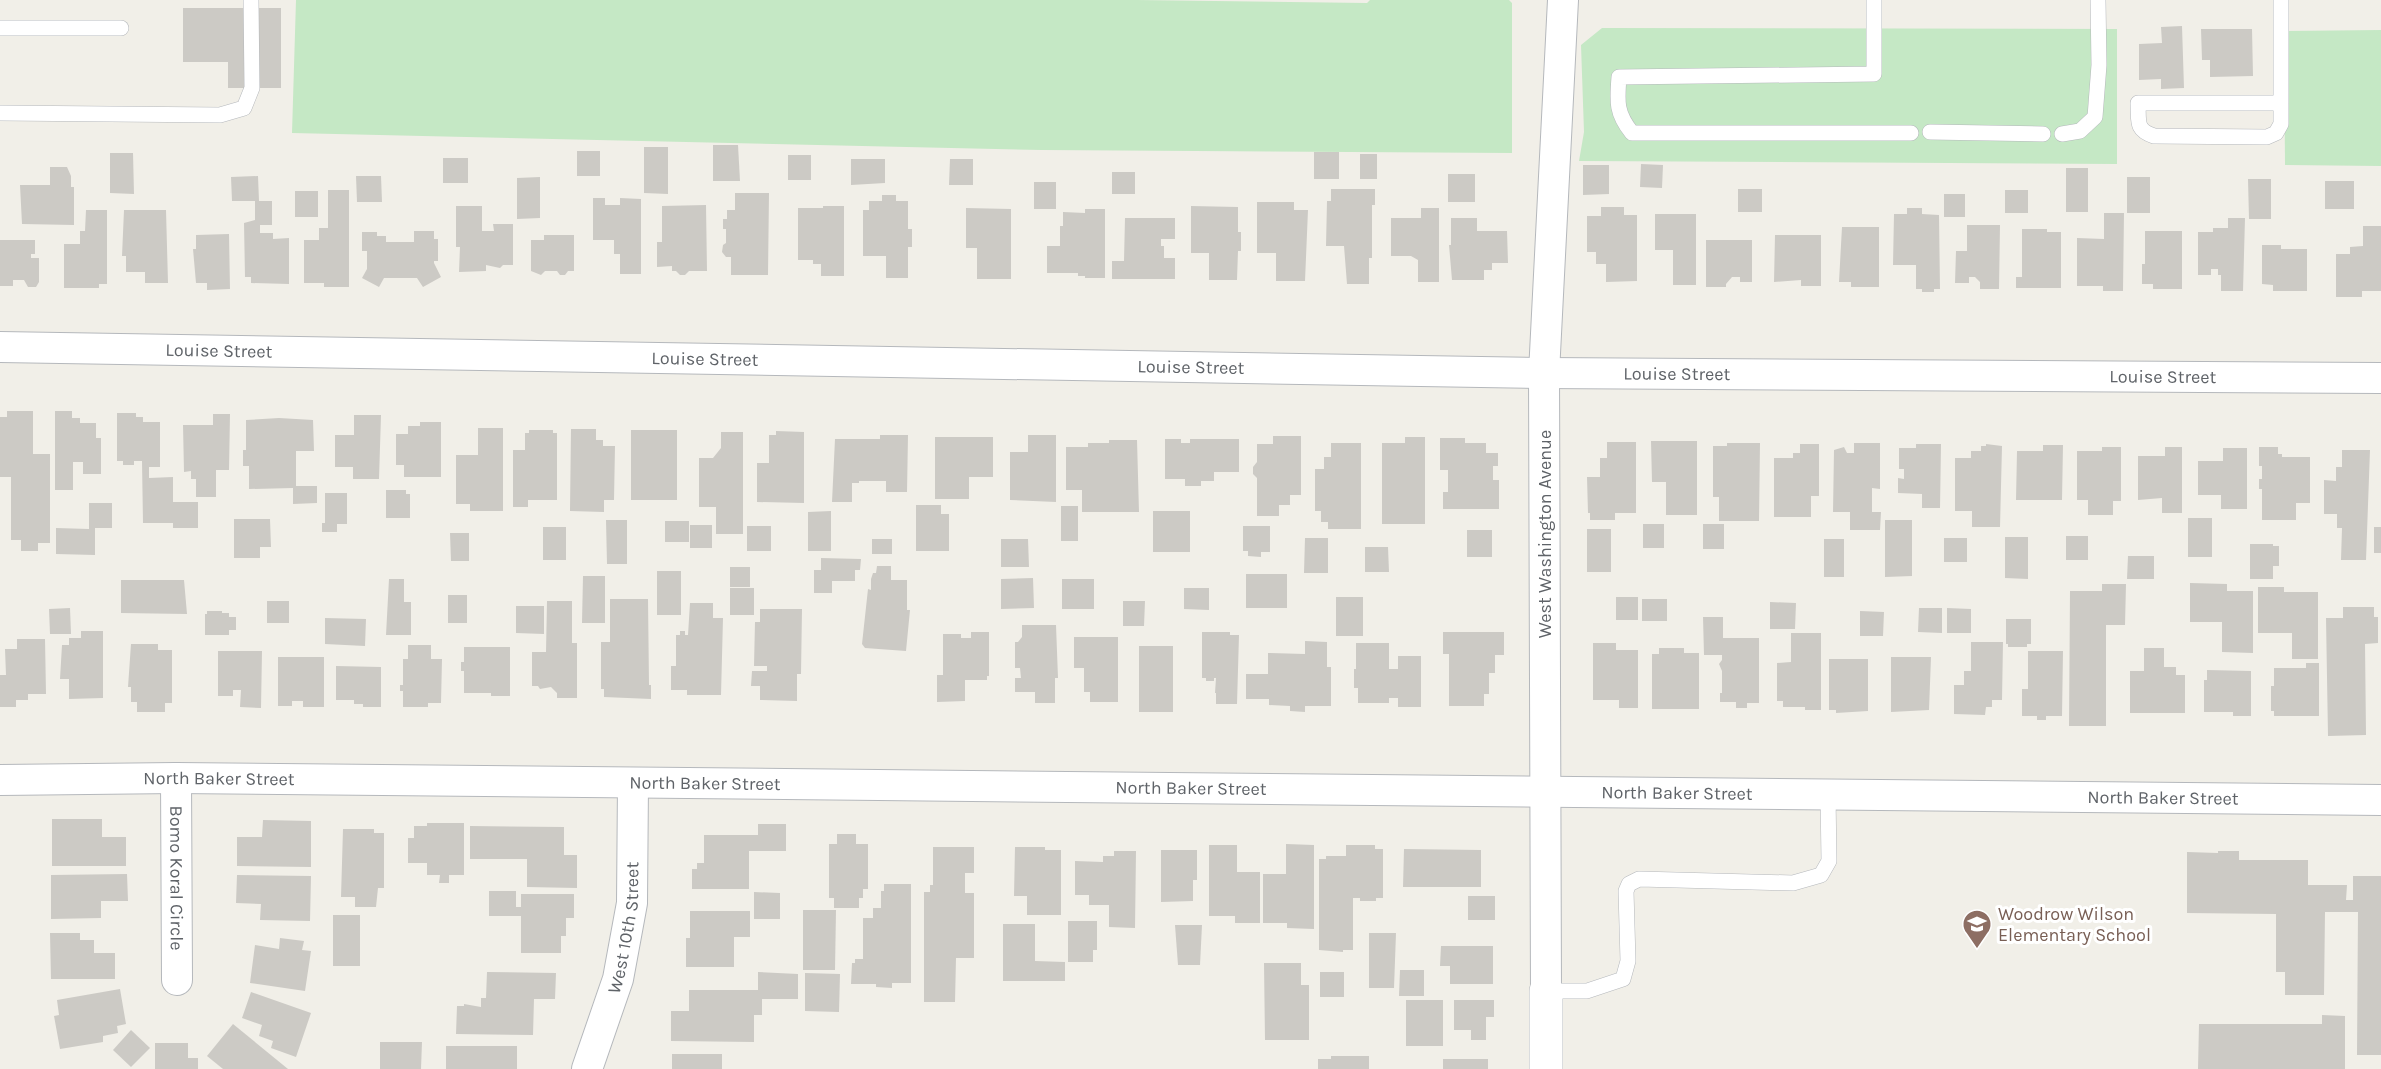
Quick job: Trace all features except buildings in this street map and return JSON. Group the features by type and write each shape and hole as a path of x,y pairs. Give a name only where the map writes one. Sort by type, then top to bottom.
{"street":[{"name":"West Washington Avenue","path":"1546,1069 1544,373 1563,0"},
{"name":"Louise Street","path":"0,347 1544,373 2381,378"},
{"name":"North Baker Street","path":"0,780 176,778 2381,800"},
{"name":"Bomo Koral Circle","path":"176,778 177,980"},
{"name":"West 10th Street","path":"587,1069 618,980 632,903 633,783"}],"lane":[{"path":"0,112 220,115 244,108 252,88 251,0"},
{"path":"1874,0 1874,74 1619,77 1617,101 1621,119 1632,133 1911,133"},
{"path":"2062,134 2080,131 2095,117 2099,65 2098,0"},
{"path":"2281,0 2281,103 2281,124 2276,133 2267,137 2154,136 2145,133 2139,124 2138,103 2281,103"},
{"path":"0,28 121,28"},
{"path":"1930,132 2043,134"},
{"path":"1546,991 1587,991 1623,980 1628,961 1626,891 1629,884 1639,879 1793,883 1821,875 1829,861 1828,795"}],"green space":[{"path":"296,0 1137,0 1367,3 1370,0 1509,0 1512,3 1512,153 1042,150 292,133"},
{"path":"1602,28 2117,29 2117,164 1579,161 1584,132 1581,45"},
{"path":"2381,30 2381,166 2285,165 2284,31"}],"place":[{"name":"Woodrow Wilson Elementary School","path":"1977,950"}]}
